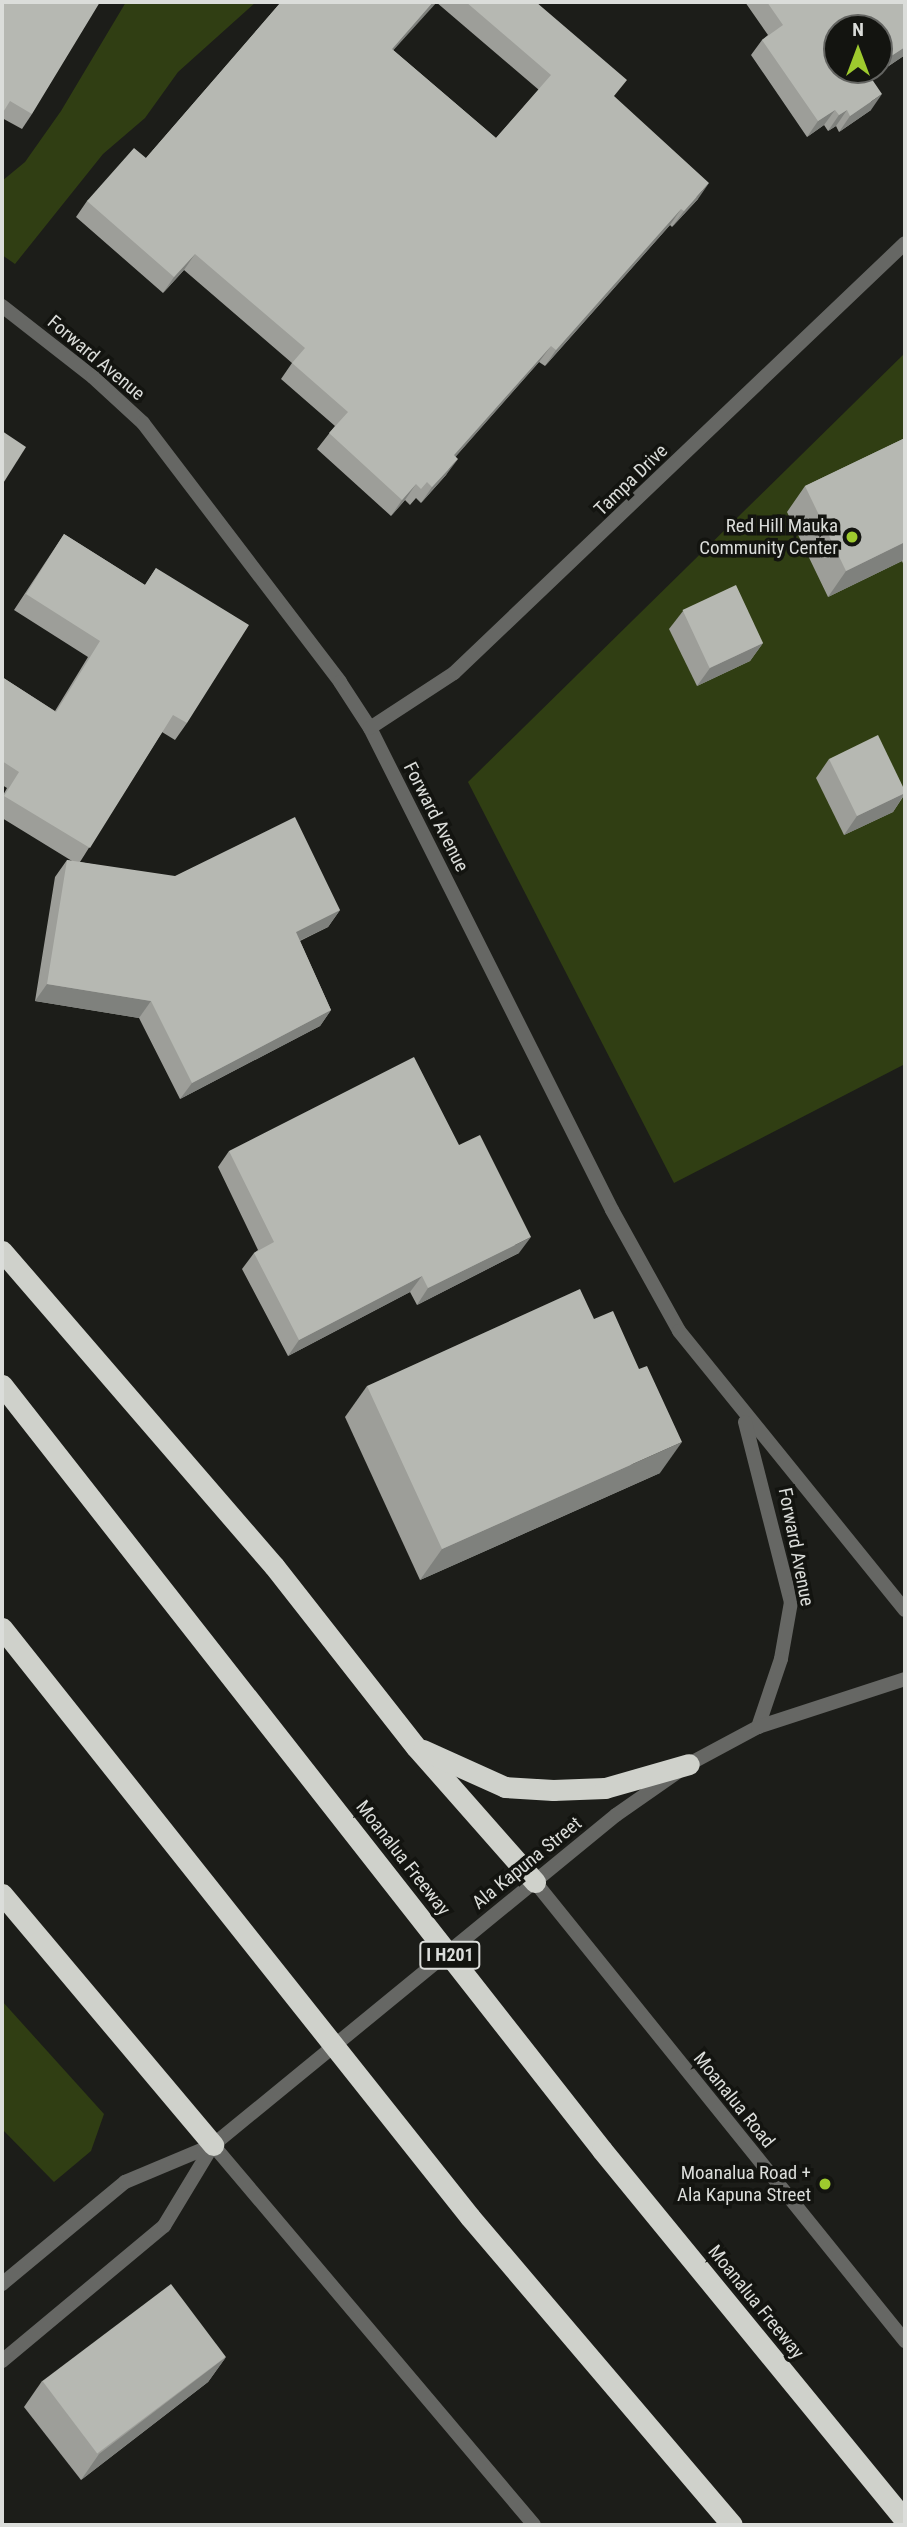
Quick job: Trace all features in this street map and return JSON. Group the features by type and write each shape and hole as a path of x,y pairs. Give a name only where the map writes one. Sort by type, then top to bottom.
{"highway":[{"path":"2,1251 274,1566 416,1747 535,1882"},
{"name":"Moanalua Freeway","path":"2,1385 602,2150 905,2520"},
{"path":"2,1628 470,2217 732,2525"},
{"path":"416,1747 505,1787 605,1788 689,1764"},
{"path":"2,1894 213,2145"}],"street":[{"name":"Tampa Drive","path":"370,727 454,673 905,243"},
{"name":"Forward Avenue","path":"2,306 93,377 143,423 370,727 612,1210 679,1331 743,1414 905,1609"},
{"name":"Forward Avenue","path":"743,1414 791,1602 781,1659 758,1727"},
{"name":"Ala Kapuna Street","path":"213,2145 616,1815 689,1764 758,1727 905,1679"},
{"name":"Moanalua Road","path":"535,1882 905,2341"},
{"path":"2,2284 125,2182 213,2145"},
{"path":"2,2361 164,2226 213,2145"},
{"path":"213,2145 534,2525"}],"green space":[{"path":"126,2 256,2 178,72 145,118 103,154 15,264 2,255 2,181 25,162 61,111"},
{"path":"905,353 905,1064 674,1183 468,782"},
{"path":"2,2001 104,2114 91,2151 54,2182 2,2129"}],"building":[{"path":"2,2 100,2 32,114 10,101 2,114"},
{"path":"281,2 433,2 392,49 496,138 551,75 466,2 536,2 627,80 614,96 709,183 684,211 681,209 556,350 551,346 454,455 458,459 432,487 427,482 421,489 416,484 402,500 329,433 348,412 292,363 305,348 195,254 174,277 87,201 134,148 146,158"},
{"path":"767,2 905,2 905,47 893,55 893,14 823,14 823,84 875,84 882,94 850,116 847,110 839,115 835,110 818,121 762,40 783,25"},
{"path":"2,431 26,447 2,485"},
{"name":"Red Hill Mauka Community Center","path":"905,438 905,542 846,571 805,486"},
{"path":"64,534 145,585 156,568 249,625 187,723 173,715 90,848 4,796 19,772 2,761 2,677 56,712 100,641 26,594"},
{"path":"736,585 763,643 710,668 683,610"},
{"path":"878,735 905,793 857,816 829,759"},
{"path":"295,817 340,910 296,932 331,1010 192,1083 151,1001 47,984 67,860 175,876"},
{"path":"414,1057 459,1145 480,1135 531,1237 428,1288 422,1276 299,1340 254,1253 274,1242 229,1151"},
{"path":"580,1289 594,1319 613,1311 639,1369 647,1366 682,1442 442,1549 367,1386"},
{"path":"171,2284 226,2357 97,2454 42,2381"}],"place":[{"name":"Red Hill Mauka Community Center","path":"852,537"},
{"name":"Moanalua Road + Ala Kapuna Street","path":"825,2184"}]}
